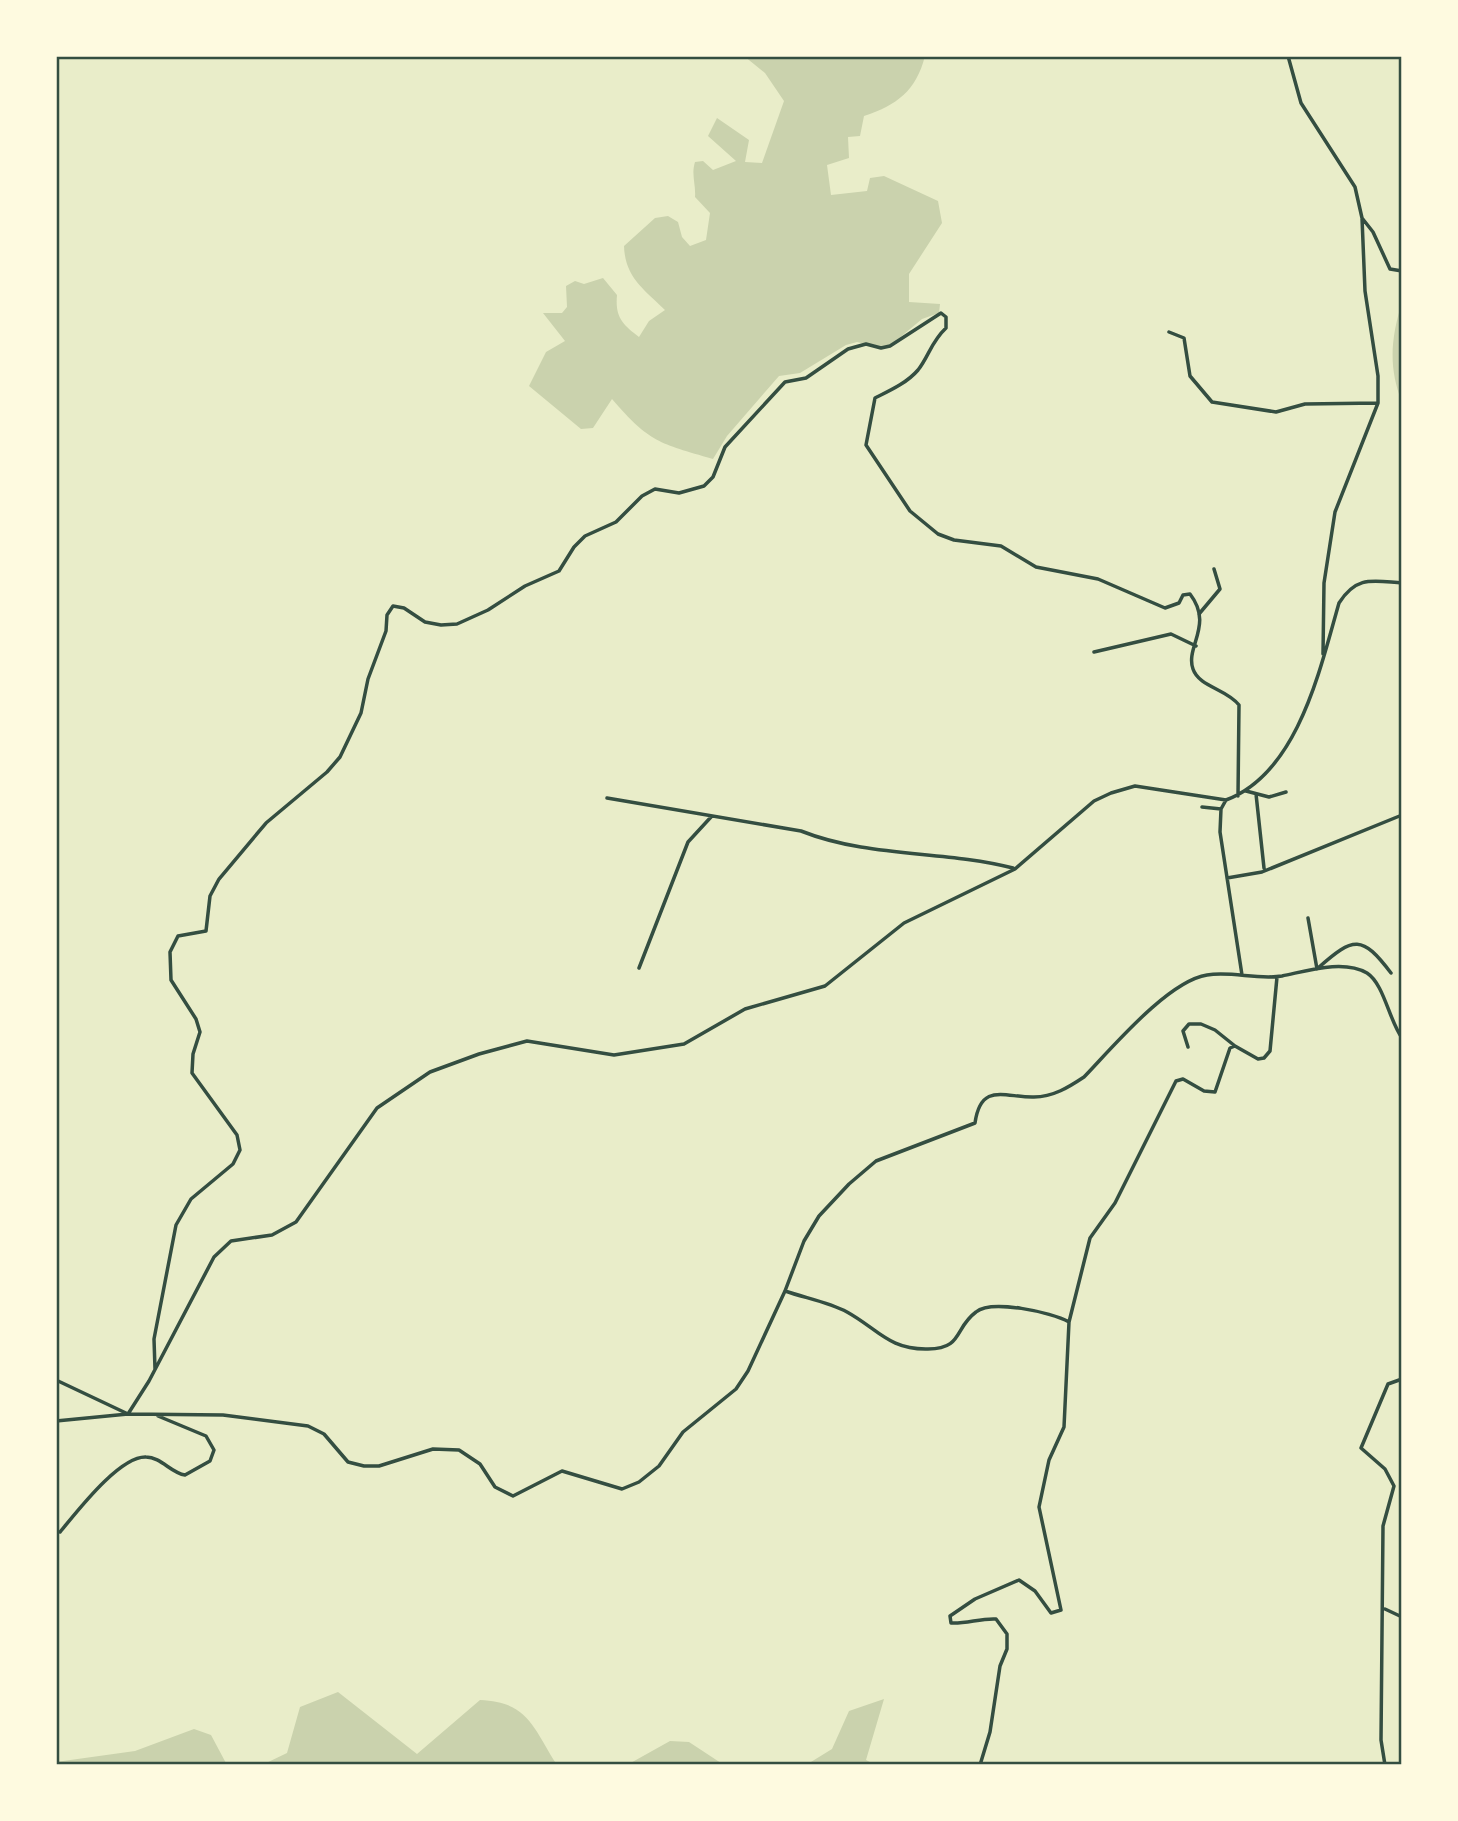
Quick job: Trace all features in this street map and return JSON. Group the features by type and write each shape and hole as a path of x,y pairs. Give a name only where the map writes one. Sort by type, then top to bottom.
{"street":[{"path":"1288,56 1301,103 1355,187 1362,218 1365,291 1378,376 1378,403 1335,512 1324,583 1323,656"},
{"path":"1362,218 1373,232 1390,269 1402,271"},
{"path":"155,1369 154,1339 176,1225 191,1199 233,1164 240,1150 237,1135 192,1073 193,1054 200,1032 196,1019 171,981 170,952 178,936 206,931 210,895 219,879 266,823 327,772 340,757 361,713 368,679 378,659 386,631 387,615 393,606 404,608 425,622 457,624 488,610 525,586 559,571 579,541 616,522 642,496 655,489 679,494 704,486 713,477 725,447 785,382 806,378 848,349 866,344 881,348 890,346 941,313 946,317 946,328 934,339 919,370 901,384 875,398 866,445 910,511 938,534 954,540 1001,546 1036,567 1098,579 1165,608 1179,603 1183,595 1190,594 1199,614 1200,627 1191,664 1194,672 1200,680 1232,695 1239,705 1238,796"},
{"path":"1169,332 1184,338 1190,376 1212,402 1276,412 1305,404 1378,403"},
{"path":"1199,614 1220,589 1214,569"},
{"path":"128,1414 214,1257 231,1241 272,1235 296,1222 377,1108 430,1072 479,1054 527,1041 614,1055 684,1044 745,1009 825,986 904,923 1015,869 1094,802 1111,793 1135,786 1226,800 1238,796 1263,776 1300,725 1339,603 1349,589 1363,581 1402,583"},
{"path":"1094,652 1171,634 1196,646"},
{"path":"1246,791 1269,797 1286,792"},
{"path":"1255,794 1264,868"},
{"path":"607,797 801,831 828,842 907,855 991,862 1015,869"},
{"path":"1226,800 1220,809 1220,832 1242,975"},
{"path":"1202,807 1220,809"},
{"path":"1227,878 1262,872 1402,815"},
{"path":"639,968 688,842 711,817"},
{"path":"1308,918 1317,969"},
{"path":"1317,969 1349,945 1359,944 1373,949 1391,974"},
{"path":"56,1421 128,1414 223,1415 308,1426 324,1434 348,1462 364,1466 379,1465 433,1449 459,1450 480,1464 495,1487 513,1496 562,1471 622,1489 639,1482 659,1466 697,1418 736,1389 748,1371 785,1291 804,1241 819,1216 849,1184 876,1161 975,1124 984,1101 991,1095 999,1092 1034,1097 1053,1094 1069,1087 1084,1077 1175,989 1204,975 1277,977 1343,967 1368,974 1380,989 1393,1026 1402,1038"},
{"path":"1188,1047 1182,1031 1189,1024 1202,1024 1258,1059 1264,1058 1270,1051 1277,977"},
{"path":"980,1765 990,1732 992,1705 1000,1666 1007,1649 1007,1634 996,1619 983,1618 956,1624 951,1623 950,1616 975,1599 1019,1580 1035,1591 1051,1613 1061,1610 1039,1507 1049,1460 1064,1427 1069,1322 1090,1238 1115,1203 1176,1081 1183,1079 1204,1091 1215,1092 1219,1087 1224,1059 1230,1048 1235,1046"},
{"path":"785,1291 846,1311 891,1343 908,1348 948,1346 957,1340 977,1310 992,1304 1054,1314 1069,1322"},
{"path":"1385,1765 1381,1740 1383,1526 1394,1486 1385,1469 1362,1448 1388,1384 1402,1379"},
{"path":"56,1380 128,1414"},
{"path":"60,1532 108,1479 134,1461 146,1457 156,1458 186,1475 210,1461 214,1450 206,1436 156,1415"},
{"path":"1384,1609 1402,1617"}],"green space":[{"path":"744,56 925,56 916,79 903,95 886,107 864,116 860,136 848,137 849,158 827,165 831,195 867,191 870,178 884,176 938,201 942,223 909,274 909,302 940,304 939,313 922,319 891,345 882,348 857,342 846,345 800,373 779,376 727,436 713,459 656,440 636,425 612,399 593,428 581,429 529,386 546,352 565,341 543,313 562,313 567,307 566,286 575,281 584,284 603,278 617,295 617,309 621,319 639,337 649,321 665,310 632,275 624,246 655,218 668,216 678,222 682,237 690,246 706,240 710,213 695,197 695,162 703,161 713,170 736,161 708,136 717,118 749,140 745,162 762,163 784,101 765,73"},
{"path":"1402,302 1402,402 1395,377 1393,352 1395,328"},
{"path":"338,1692 417,1754 480,1700 509,1706 528,1719 557,1765 262,1765 287,1753 300,1707"},
{"path":"884,1699 866,1760 876,1765 806,1765 832,1749 849,1711"},
{"path":"194,1729 211,1735 227,1765 56,1765 56,1762 135,1751"},
{"path":"670,1741 689,1742 724,1765 627,1765"}]}
